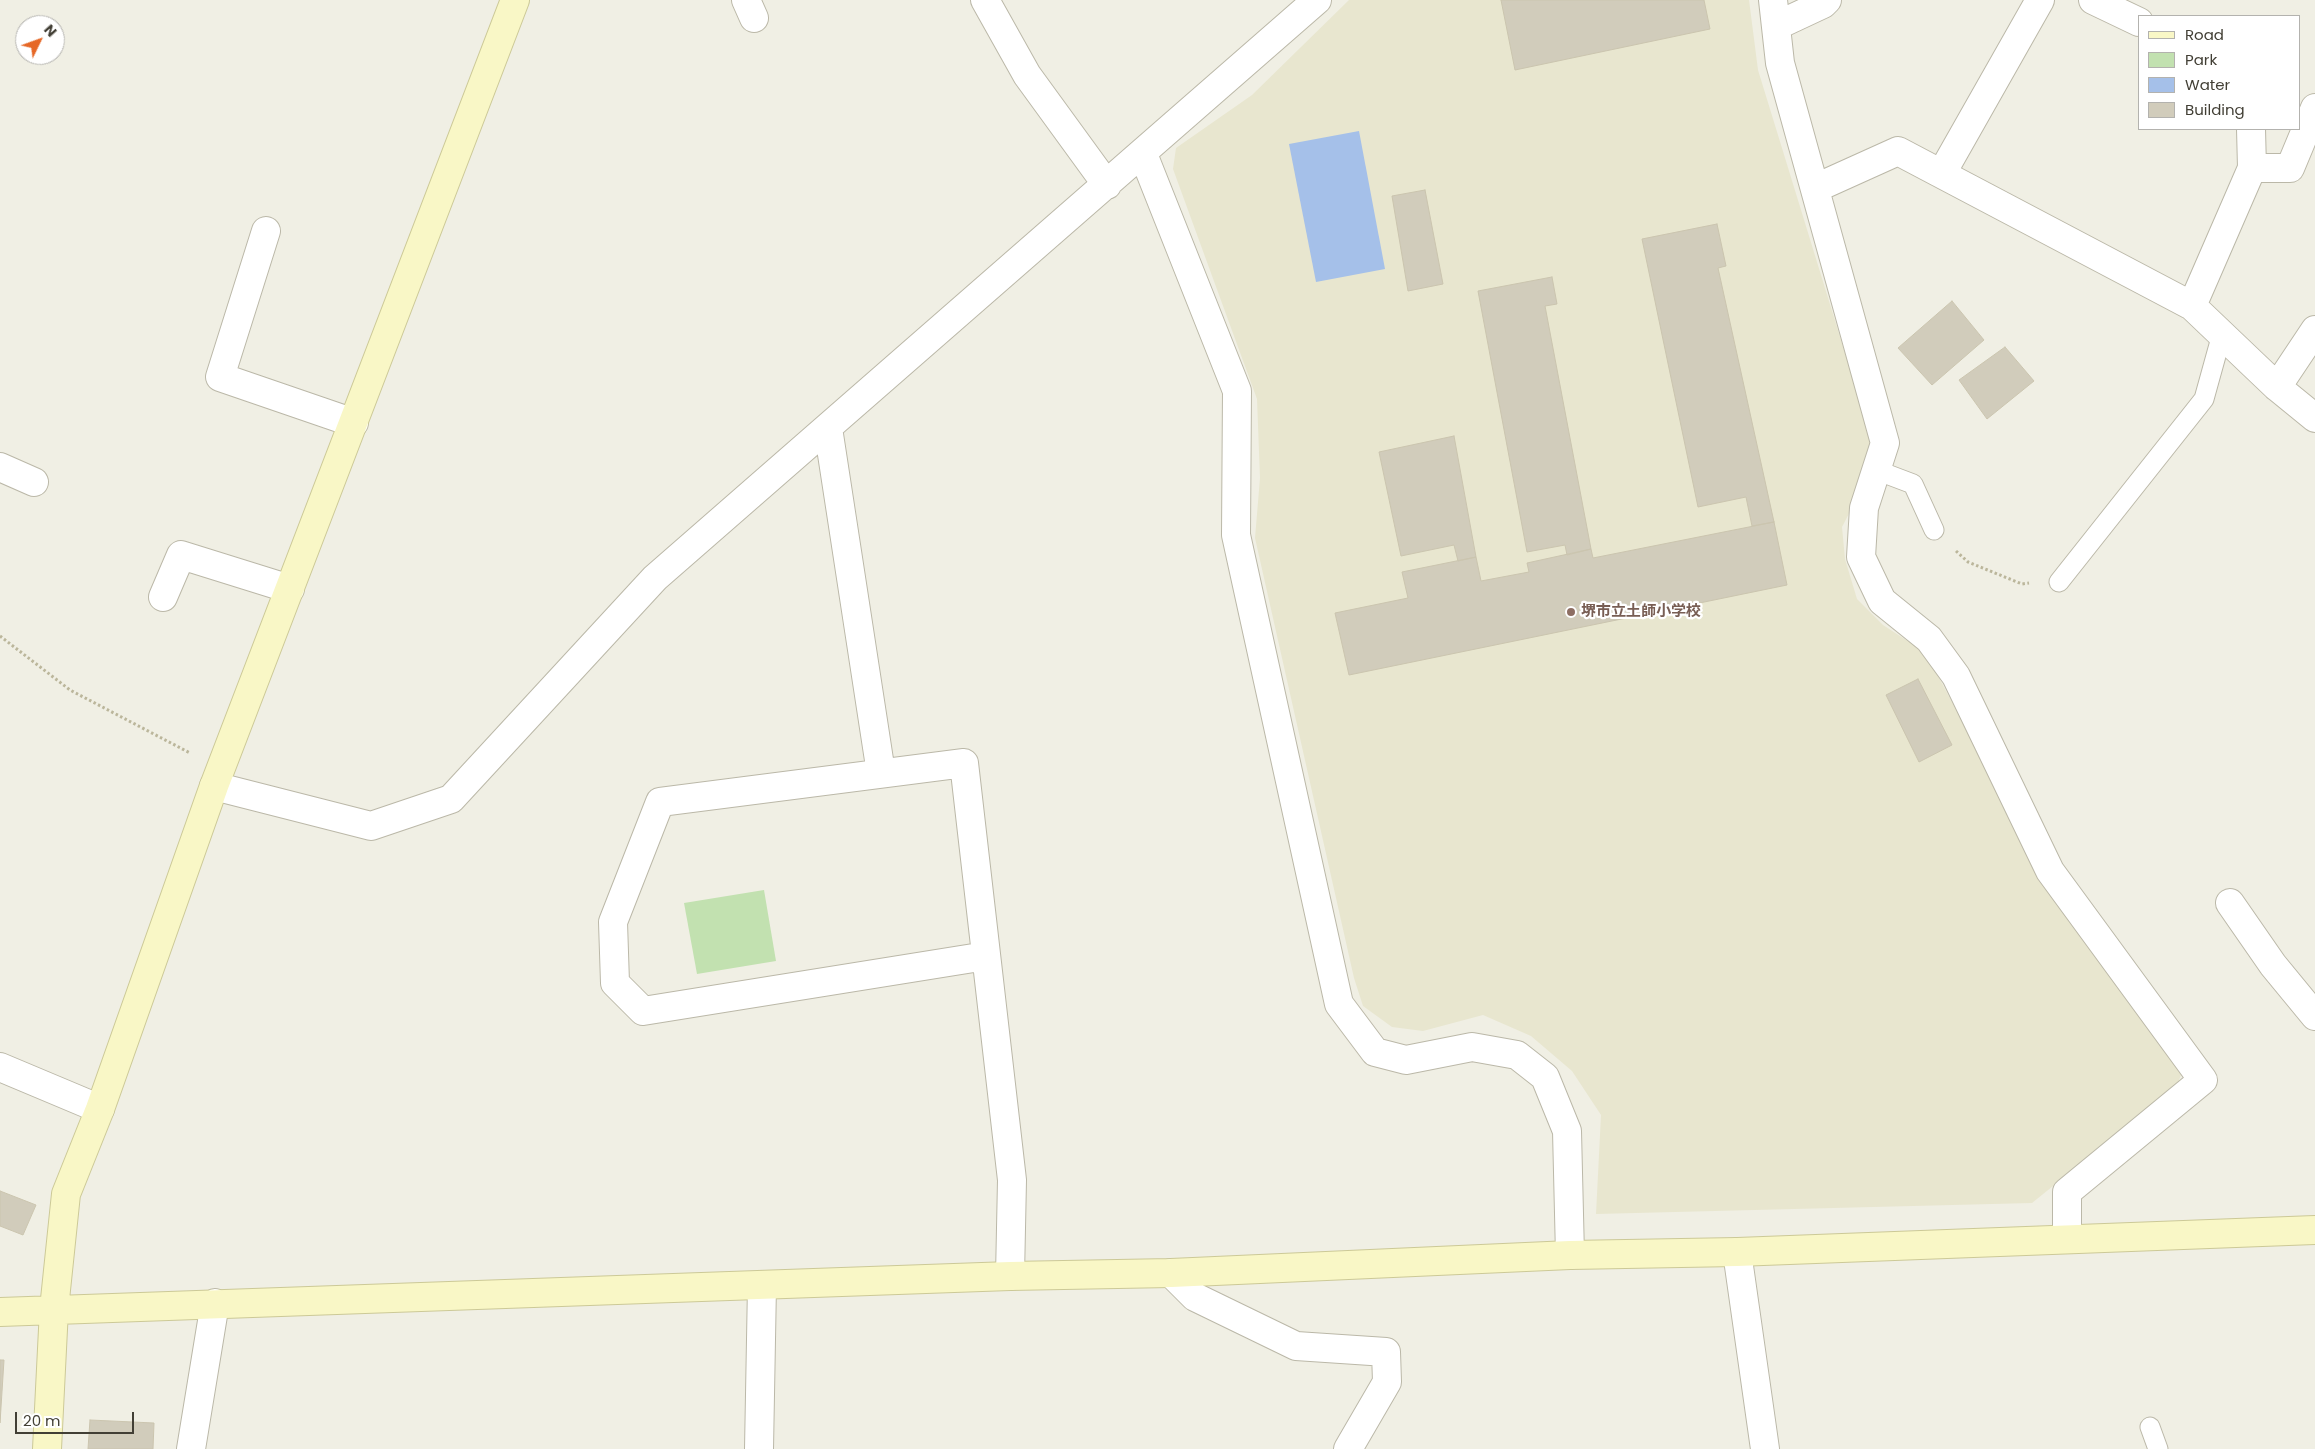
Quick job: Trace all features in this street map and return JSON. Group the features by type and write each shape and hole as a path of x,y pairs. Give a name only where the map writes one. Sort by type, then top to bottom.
{"street":[{"path":"47,1449 54,1309 66,1194 100,1109 218,778 515,0"},
{"path":"985,0 1028,75 1107,185"},
{"path":"218,778 371,826 451,799 655,578 1143,154 1317,0"},
{"path":"1827,0 1823,4 1774,13 1780,63 1885,443 1864,508 1861,557 1882,601 1928,639 1956,676 2050,871 2203,1080 2067,1192 2067,1238"},
{"path":"1942,173 2040,0"},
{"path":"2093,0 2138,22"},
{"path":"2252,168 2290,168 2315,110"},
{"path":"2192,306 2252,168 2251,130"},
{"path":"1816,188 1898,151 2192,306 2277,387 2315,418"},
{"path":"1143,154 1237,391 1236,535 1338,1004 1375,1052 1406,1060 1472,1047 1517,1055 1545,1077 1566,1131 1570,1254"},
{"path":"266,231 220,377 354,422"},
{"path":"2277,387 2315,330"},
{"path":"828,428 881,773"},
{"path":"0,467 34,482"},
{"path":"163,597 181,555 290,589"},
{"path":"986,956 643,1011 616,983 613,922 660,802 964,763 1012,1180 1010,1276"},
{"path":"2230,903 2273,965 2315,1016"},
{"path":"0,1067 100,1109"},
{"path":"0,1312 762,1284 1171,1273 1570,1254 1737,1252 2315,1230"},
{"path":"1737,1252 1765,1449"},
{"path":"1171,1273 1194,1298 1296,1346 1386,1352 1387,1382 1348,1449"},
{"path":"759,1449 762,1284"},
{"path":"192,1449 215,1303"}],"lane":[{"path":"2059,582 2204,399 2222,334"},
{"path":"1876,470 1913,484 1934,530"},
{"path":"2150,1427 2158,1449"}],"path":[{"path":"1934,530 1968,562 2022,584 2059,582"},
{"path":"0,636 70,690 218,778"}],"shaded area":[{"name":"堺市立土師小学校","path":"1349,0 1749,0 1758,70 1872,441 1870,473 1842,527 1845,559 1857,599 1883,625 1926,653 2043,875 2183,1069 2177,1086 2032,1203 1596,1214 1601,1115 1572,1071 1531,1036 1483,1015 1423,1031 1392,1027 1363,1006 1354,978 1255,538 1260,478 1257,399 1173,169 1176,148 1252,95"}],"green space":[{"path":"764,890 776,961 697,974 684,903"}],"water":[{"path":"1359,131 1385,269 1316,282 1289,144"}],"building":[{"path":"1501,0 1704,0 1710,29 1515,70"},
{"path":"1425,190 1443,284 1408,291 1392,196"},
{"path":"1717,224 1726,266 1718,268 1774,522 1752,526 1746,497 1698,507 1642,239"},
{"path":"1552,277 1557,304 1545,306 1591,549 1567,555 1565,545 1527,552 1478,291"},
{"path":"1952,301 1984,340 1932,385 1898,348"},
{"path":"2005,347 2034,381 1987,419 1959,380"},
{"path":"1454,436 1476,557 1458,561 1454,545 1401,556 1379,452"},
{"path":"1774,522 1787,585 1349,675 1335,613 1408,598 1402,572 1476,557 1481,581 1529,572 1527,563 1591,549 1593,558"},
{"path":"1918,679 1952,745 1919,762 1886,695"},
{"path":"0,1191 36,1205 23,1235 0,1226"},
{"path":"0,1360 4,1360 0,1423"},
{"path":"90,1420 154,1423 153,1449 88,1449"}],"place":[{"name":"堺市立土師小学校","path":"1571,612"}]}
